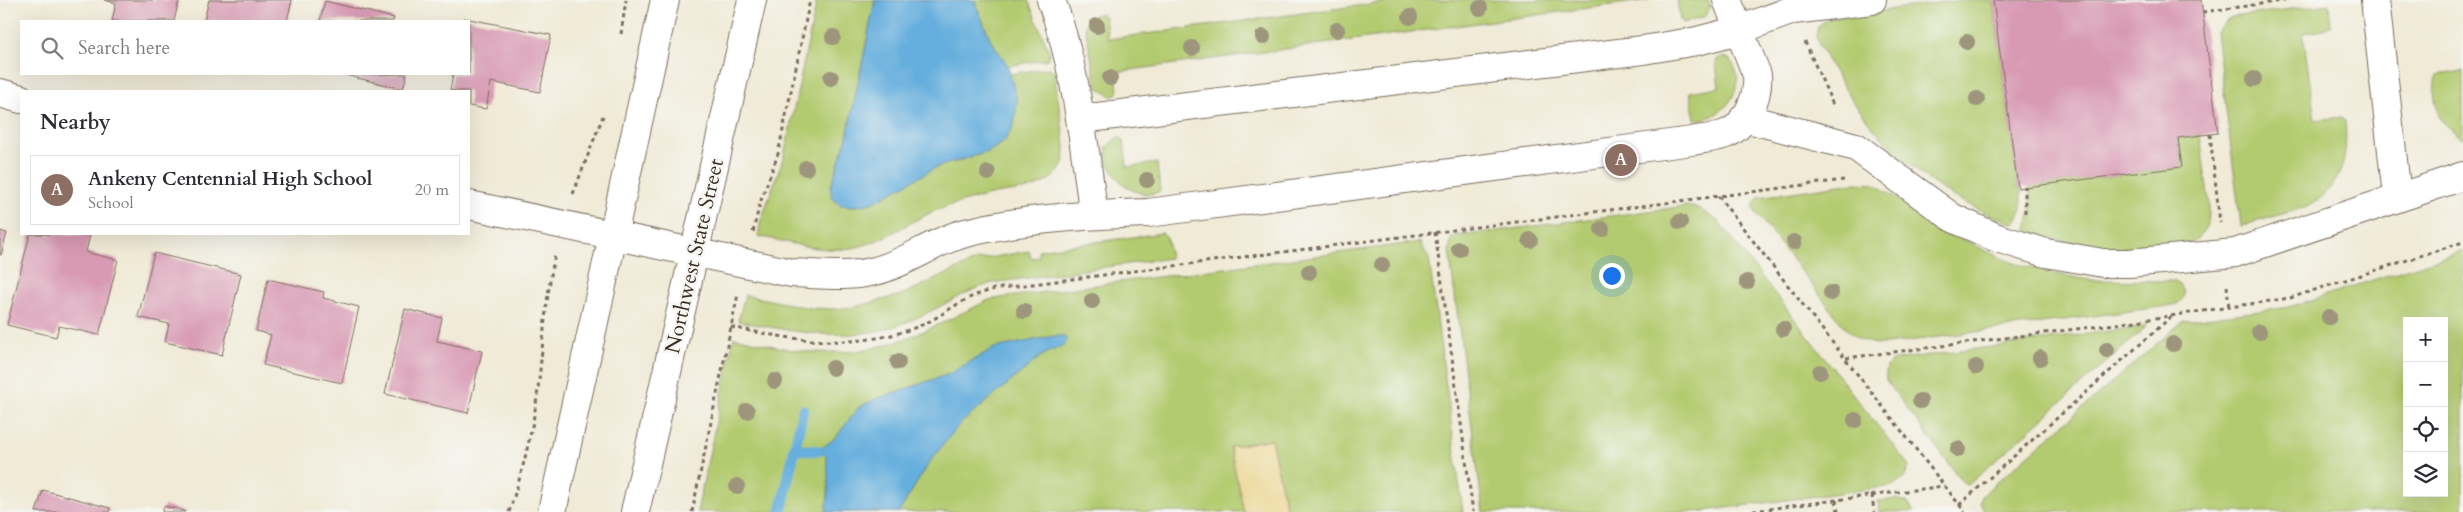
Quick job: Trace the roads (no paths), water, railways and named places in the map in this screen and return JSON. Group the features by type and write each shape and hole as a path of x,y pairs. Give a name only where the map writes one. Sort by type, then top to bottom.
{"main road":[{"path":"552,512 664,0"},
{"name":"Northwest State Street","path":"635,512 752,0"},
{"path":"1052,0 1064,36 1081,119 1094,215"},
{"path":"470,205 792,273 843,276 876,271 929,246 969,232 1026,222 1094,215 1148,213 1692,141 1724,135 1744,118 1755,97 1758,86 1757,75 1727,0"},
{"path":"1081,119 1643,50 1697,41 1739,30 1792,10 1872,0"},
{"path":"2375,0 2398,196"},
{"path":"0,93 20,99"},
{"path":"1744,118 1856,147 1953,218 1997,238 2046,253 2103,263 2129,263 2224,255 2255,248 2398,196 2463,176"}],"water":[{"path":"875,0 974,0 990,39 1008,66 1017,101 1014,125 1004,142 988,152 937,167 872,203 856,206 840,205 833,199 830,189 847,137"},
{"path":"1054,336 1064,336 1067,340 1064,345 1041,356 959,425 931,460 899,512 826,512 828,498 827,463 826,456 818,451 836,437 858,408 873,400 949,374 994,348"}],"waterway":[{"path":"781,512 803,410"},
{"path":"794,449 818,451"}],"place":[{"name":"Ankeny Centennial High School","path":"1621,160"}]}
